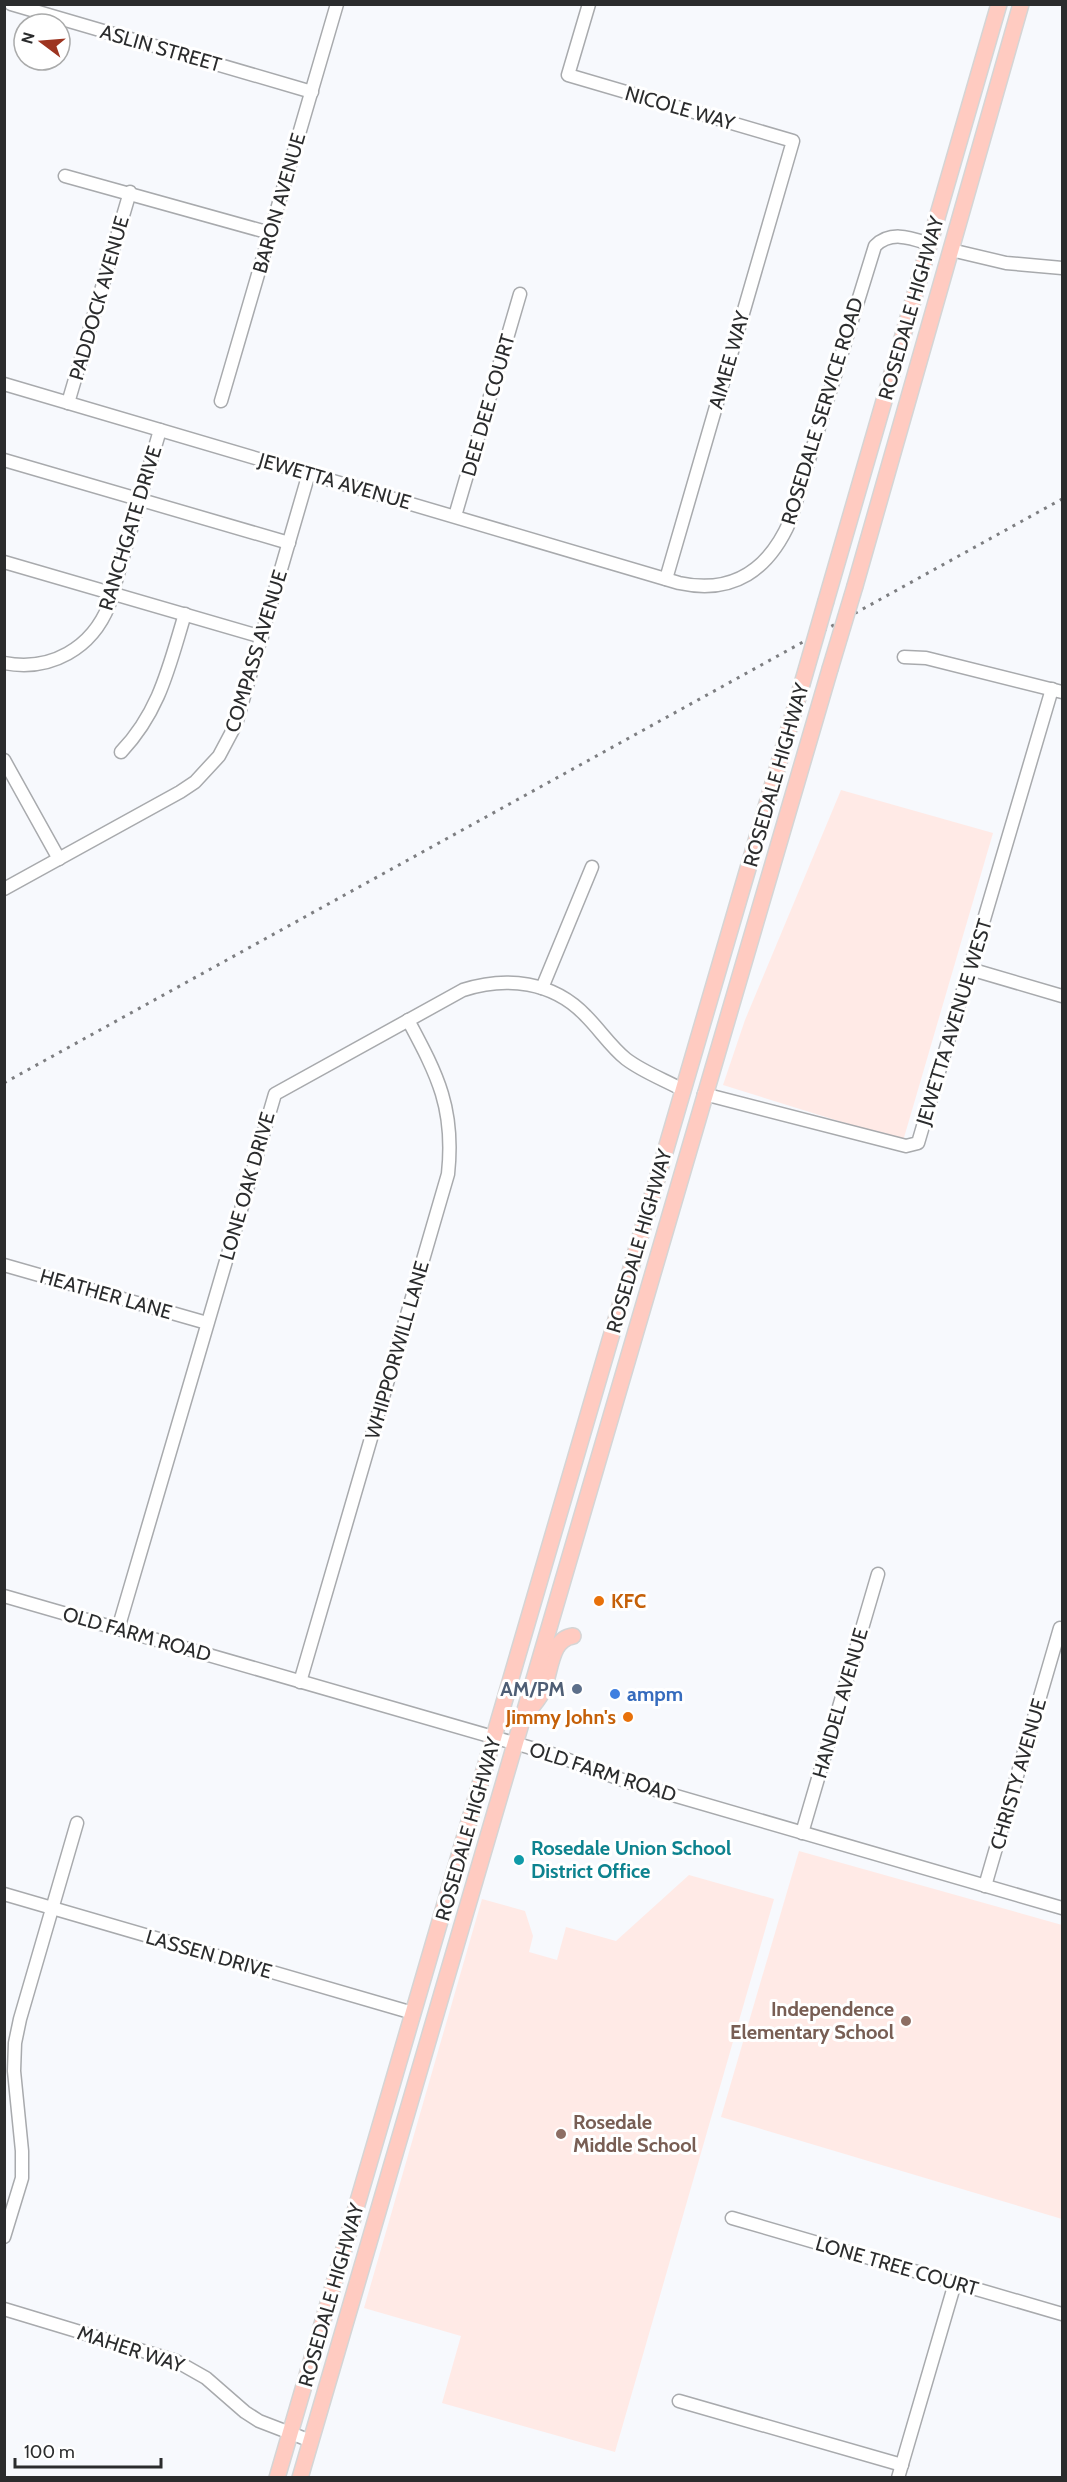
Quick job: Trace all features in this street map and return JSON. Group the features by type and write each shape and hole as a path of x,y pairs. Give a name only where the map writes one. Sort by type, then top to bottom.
{"main road":[{"name":"ROSEDALE HIGHWAY","path":"277,2478 752,857 999,4"},
{"path":"1016,4 1016,22"},
{"name":"ROSEDALE HIGHWAY","path":"300,2478 704,1094 855,586 1021,4"},
{"path":"951,249 944,242 942,231 969,136 968,112"},
{"path":"892,459 891,440 894,417 937,268 935,249 930,244"},
{"path":"704,1094 698,1086 698,1075 746,907 752,857"},
{"path":"663,1237 663,1207 692,1109 692,1101 683,1090"},
{"path":"573,1545 568,1528 571,1508 596,1421 596,1389"},
{"path":"522,1720 543,1691 558,1644 564,1637 573,1636"},
{"path":"430,2032 425,2023 424,2014 438,1960 442,1916"}],"street":[{"name":"ASLIN STREET","path":"11,4 312,92"},
{"name":"BARON AVENUE","path":"221,401 337,4"},
{"name":"NICOLE WAY","path":"589,4 568,75 793,141"},
{"name":"AIMEE WAY","path":"666,579 793,141"},
{"path":"64,176 130,192 270,233"},
{"name":"PADDOCK AVENUE","path":"68,403 130,192"},
{"name":"ROSEDALE SERVICE ROAD","path":"666,579 692,586 728,584 751,572 775,550 790,520 873,251 883,239 891,236 930,244"},
{"path":"951,249 1006,263 1062,268"},
{"name":"DEE DEE COURT","path":"455,516 520,294"},
{"name":"JEWETTA AVENUE","path":"4,384 666,579"},
{"name":"RANCHGATE DRIVE","path":"4,663 31,665 46,663 74,651 96,629 104,616 112,593 160,429"},
{"path":"4,460 289,543"},
{"name":"COMPASS AVENUE","path":"4,889 180,792 207,770 228,741 236,724 309,473"},
{"path":"4,562 262,637"},
{"path":"121,752 145,724 162,691 184,614"},
{"path":"904,657 926,658 1057,690"},
{"name":"JEWETTA AVENUE WEST","path":"704,1094 906,1146 918,1143 1057,690"},
{"path":"4,760 59,859"},
{"path":"542,988 592,867"},
{"path":"970,969 1062,996"},
{"name":"LONE OAK DRIVE","path":"118,1629 275,1094 453,995 477,985 511,982 542,988 573,1004 628,1060 683,1090"},
{"name":"WHIPPORWILL LANE","path":"300,1682 447,1174 450,1136 446,1105 433,1067 408,1020"},
{"name":"HEATHER LANE","path":"4,1265 207,1323"},
{"name":"HANDEL AVENUE","path":"802,1833 878,1574"},
{"name":"OLD FARM ROAD","path":"4,1596 552,1754 628,1782 1062,1908"},
{"name":"CHRISTY AVENUE","path":"985,1886 1060,1628"},
{"path":"4,2237 22,2178 22,2151 14,2071 15,2043 77,1823"},
{"name":"LASSEN DRIVE","path":"4,1894 413,2013"},
{"name":"LONE TREE COURT","path":"732,2218 1062,2314"},
{"path":"679,2400 900,2471 955,2283"},
{"name":"MAHER WAY","path":"4,2309 176,2361 206,2378 245,2412 259,2421 311,2442"}],"shaded area":[{"path":"841,790 993,833 903,1141 723,1085 745,1020"},
{"name":"Independence Elementary School","path":"799,1851 1062,1925 1062,2219 721,2117"},
{"name":"Rosedale Middle School","path":"689,1875 774,1899 615,2452 442,2403 461,2336 364,2308 482,1899 525,1911 533,1936 529,1952 557,1960 566,1927 616,1941"}],"railway":[{"path":"4,1083 1062,499"}],"place":[{"name":"KFC","path":"599,1601"},
{"name":"AM/PM","path":"577,1689"},
{"name":"ampm","path":"615,1694"},
{"name":"Jimmy John's","path":"628,1717"},
{"name":"Rosedale Union School District Office","path":"519,1860"},
{"name":"Independence Elementary School","path":"906,2021"},
{"name":"Rosedale Middle School","path":"561,2134"}]}
